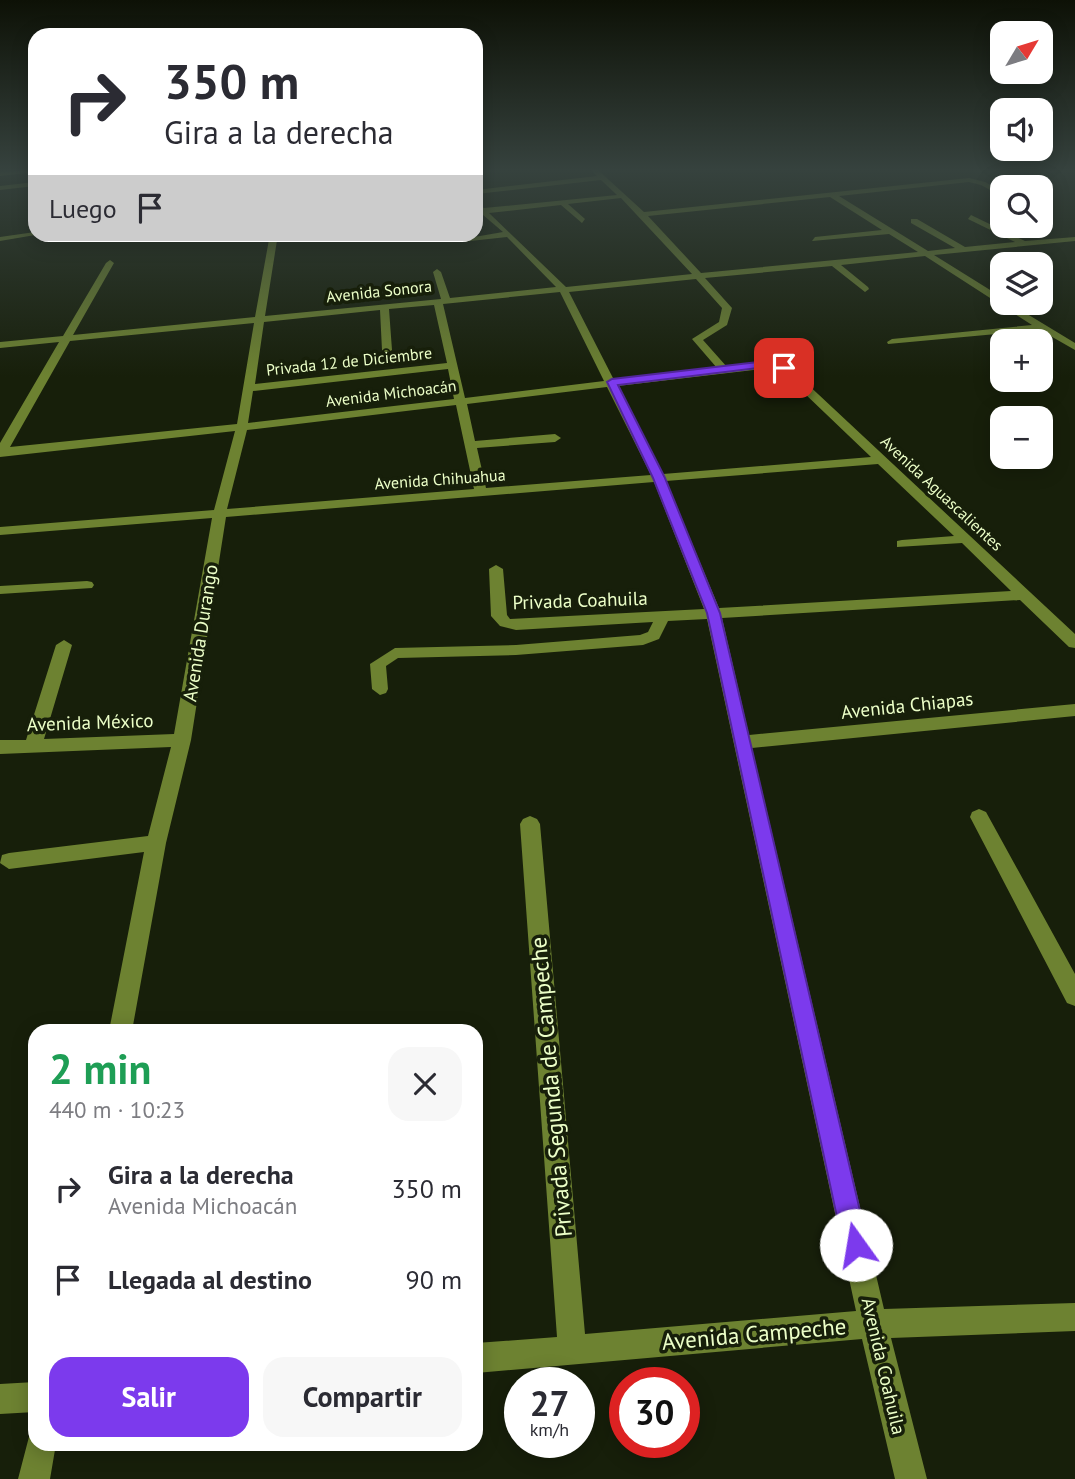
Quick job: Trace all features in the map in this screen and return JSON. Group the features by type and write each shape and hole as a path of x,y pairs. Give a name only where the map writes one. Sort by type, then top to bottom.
{"street":[{"name":"Avenida Coahuila","path":"514,239 562,289 612,382 659,478 713,613 873,1324 911,1479"},
{"path":"665,239 727,308 724,323 697,339 723,369"},
{"path":"903,239 990,295"},
{"path":"945,239 964,250"},
{"path":"1014,239 1024,244"},
{"name":"Avenida Sonora","path":"0,345 1024,244 1042,239"},
{"name":"Avenida Durango","path":"122,1024 156,843 183,740 220,512 242,427 273,242"},
{"path":"1,452 110,263"},
{"path":"834,263 864,289"},
{"path":"437,272 453,365 481,493"},
{"path":"384,307 387,350"},
{"path":"1022,315 1075,347"},
{"path":"892,342 1042,327"},
{"name":"Privada 12 de Diciembre","path":"248,388 453,365"},
{"name":"Avenida Michoacán","path":"1,452 242,427 723,369 771,365 784,368"},
{"name":"Avenida Aguascalientes","path":"784,368 1075,643"},
{"path":"0,424 18,422"},
{"path":"471,445 555,438"},
{"name":"Avenida Chihuahua","path":"0,531 882,460"},
{"path":"902,544 965,539"},
{"name":"Privada Coahuila","path":"496,569 499,616 505,624 1024,595"},
{"path":"0,590 87,585"},
{"path":"380,689 378,664 384,657 395,653 516,650 643,640 654,635 663,616"},
{"path":"33,746 64,645"},
{"name":"Avenida Chiapas","path":"743,742 1075,710"},
{"name":"Avenida México","path":"0,747 183,740"},
{"path":"979,817 1075,996"},
{"name":"Privada Segunda de Campeche","path":"530,824 572,1349"},
{"path":"9,861 156,843"},
{"name":"Avenida Campeche","path":"483,1357 873,1324 1075,1317"},
{"path":"0,1399 28,1397"},
{"path":"34,1479 40,1451"}],"route":[{"path":"784,368 758,365 612,382 659,478 713,613 856,1245"}]}
